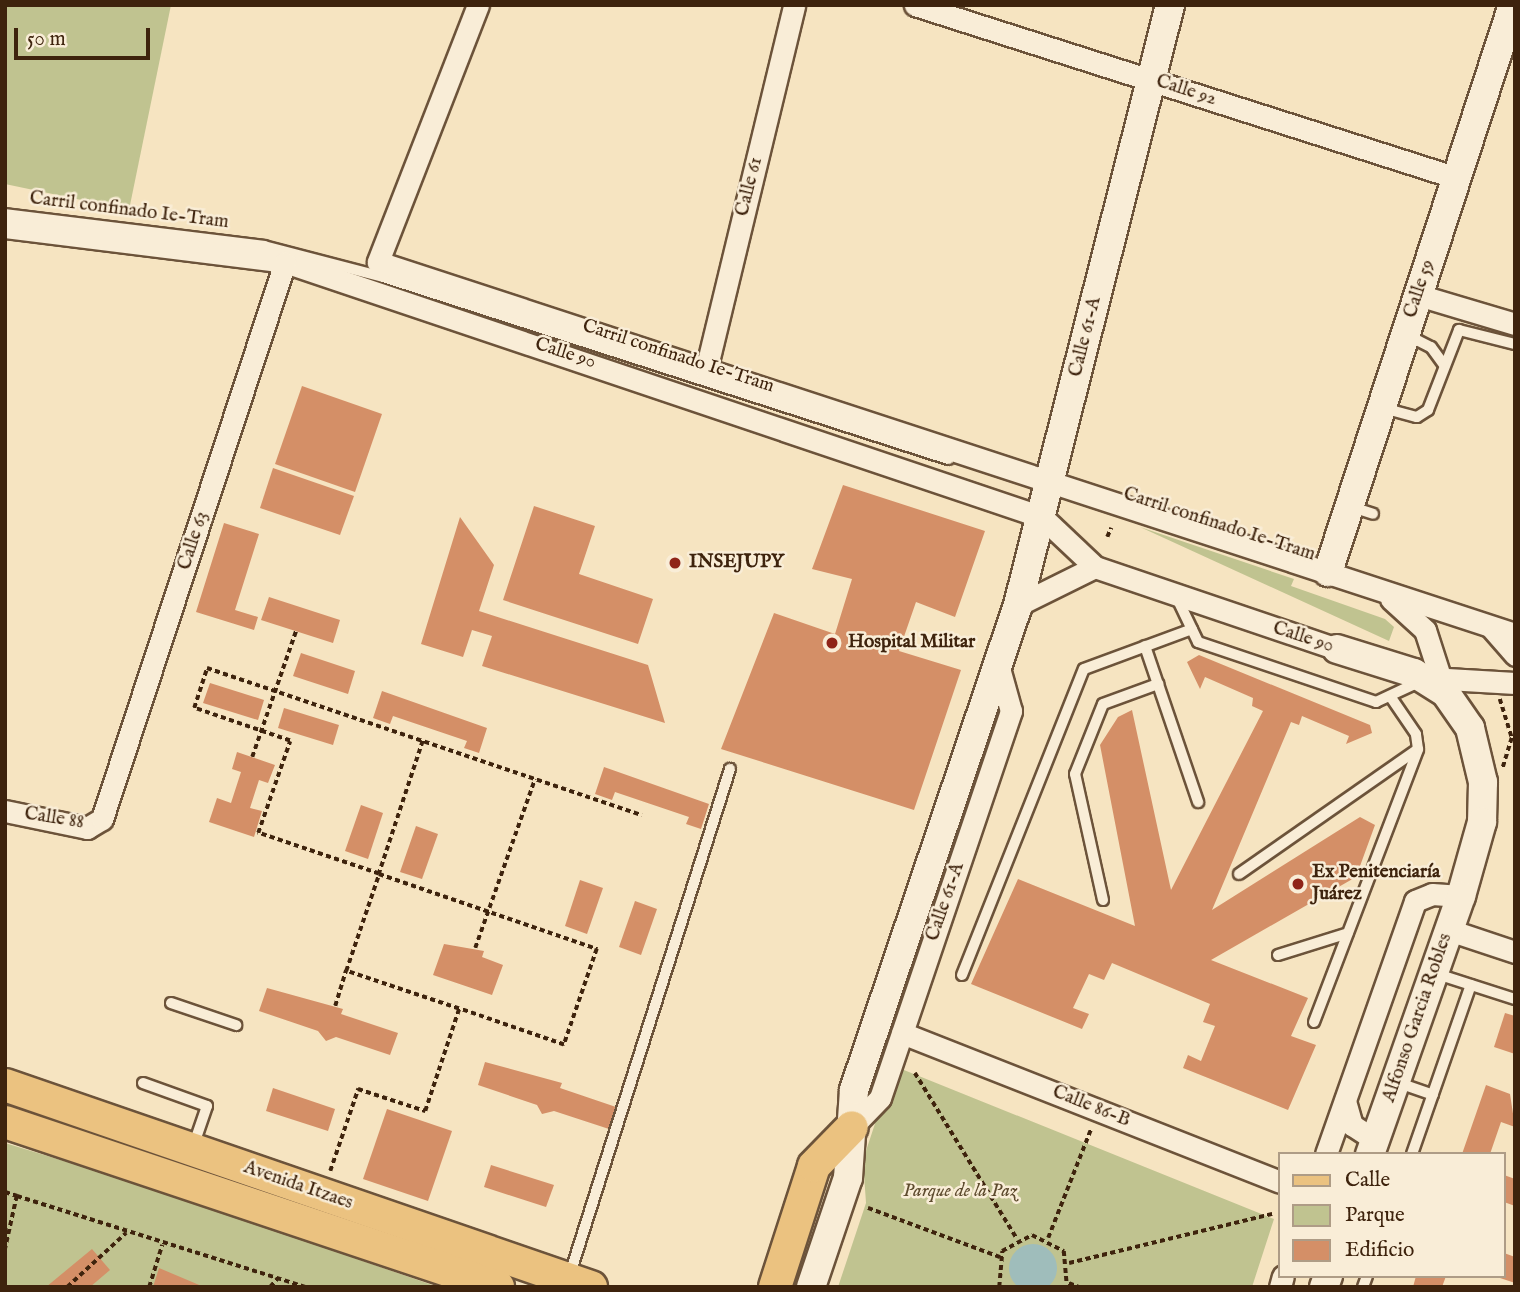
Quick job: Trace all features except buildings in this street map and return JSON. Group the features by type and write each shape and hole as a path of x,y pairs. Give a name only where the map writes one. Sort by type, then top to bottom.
{"main road":[{"name":"Avenida Itzaes","path":"5,1085 561,1281"},
{"name":"Avenida Itzaes","path":"5,1122 498,1287"},
{"path":"775,1287 814,1166 852,1127"},
{"path":"179,1180 192,1150"}],"street":[{"name":"Calle 90","path":"478,5 378,262 1049,484 1515,634"},
{"name":"Calle 61","path":"705,370 794,5"},
{"name":"Calle 92","path":"915,5 1457,178"},
{"name":"Calle 61-A","path":"811,1287 848,1178 854,1090 1018,606 1170,5"},
{"name":"Calle 59","path":"1328,572 1361,510 1381,407 1457,178 1506,60 1513,5"},
{"name":"Calle 90","path":"5,227 285,262 1042,517 1095,567 1175,596 1438,682 1506,688"},
{"name":"Calle 63","path":"102,820 285,262"},
{"path":"1418,295 1515,324"},
{"path":"1018,606 1095,567"},
{"path":"1368,586 1420,623 1438,682"},
{"path":"1490,626 1515,655"},
{"name":"Calle 61-A","path":"852,1127 880,1098 1011,711 999,668"},
{"name":"Alfonso Garcia Robles","path":"1345,1101 1352,1125 1372,1147 1461,896 1482,822 1483,782 1470,728 1438,682"},
{"name":"Calle 88","path":"5,811 87,828 102,820"},
{"path":"1327,1152 1415,901 1432,894 1461,896"},
{"path":"1449,930 1515,952"},
{"name":"Calle 86-B","path":"902,1033 1278,1181"}],"lane":[{"name":"Carril confinado Ie-Tram","path":"5,214 291,253 1049,484"},
{"path":"1381,407 1423,415 1459,330 1515,344"},
{"path":"1405,334 1431,347 1444,365"},
{"path":"1175,596 1198,642 1376,702 1438,682"},
{"path":"962,975 1084,669 1192,629"},
{"path":"1145,646 1198,802"},
{"path":"1103,900 1075,774 1103,704 1158,684"},
{"path":"1314,1022 1418,748 1410,723 1390,696"},
{"path":"1239,874 1418,748"},
{"path":"561,1281 730,769"},
{"path":"1278,954 1348,933"},
{"path":"1434,973 1515,999"},
{"path":"1413,1152 1471,985"},
{"path":"171,1003 236,1025"},
{"path":"1395,1081 1433,1095"},
{"path":"144,1083 208,1106 192,1150"}],"path":[{"path":"1107,537 1111,528"},
{"path":"252,757 296,631"},
{"path":"346,971 564,1045 597,949 258,833 290,741 194,708 207,668 642,814"},
{"path":"1503,768 1512,738 1506,688"},
{"path":"335,1006 423,741"},
{"path":"475,948 536,779"},
{"path":"328,1178 358,1089 425,1111 459,1009"},
{"path":"915,1073 1017,1238"},
{"path":"1048,1238 1098,1110"},
{"path":"5,1192 162,1245 306,1287"},
{"path":"5,1250 16,1196"},
{"path":"868,1208 1000,1257"},
{"path":"1069,1263 1272,1214"},
{"path":"67,1287 126,1233"},
{"path":"999,1287 1000,1257 1017,1238 1048,1238 1069,1263 1068,1285 1079,1287"},
{"path":"149,1287 162,1245"},
{"path":"270,1287 277,1279"}],"green space":[{"path":"5,5 171,5 129,210 5,184"},
{"path":"1140,527 1294,579 1291,586 1385,619 1394,627 1389,641"},
{"name":"Parque de la Paz","path":"894,1066 1274,1219 1252,1287 838,1287 866,1203 863,1160"},
{"path":"5,1143 156,1189 438,1287 5,1287"}],"water":[{"path":"1033,1244 1050,1251 1057,1268 1050,1285 1033,1292 1016,1285 1009,1268 1016,1251"}],"place":[{"name":"INSEJUPY","path":"675,563"},
{"name":"Hospital Militar","path":"832,643"},
{"name":"Ex Penitenciaría Juárez","path":"1298,884"}]}
